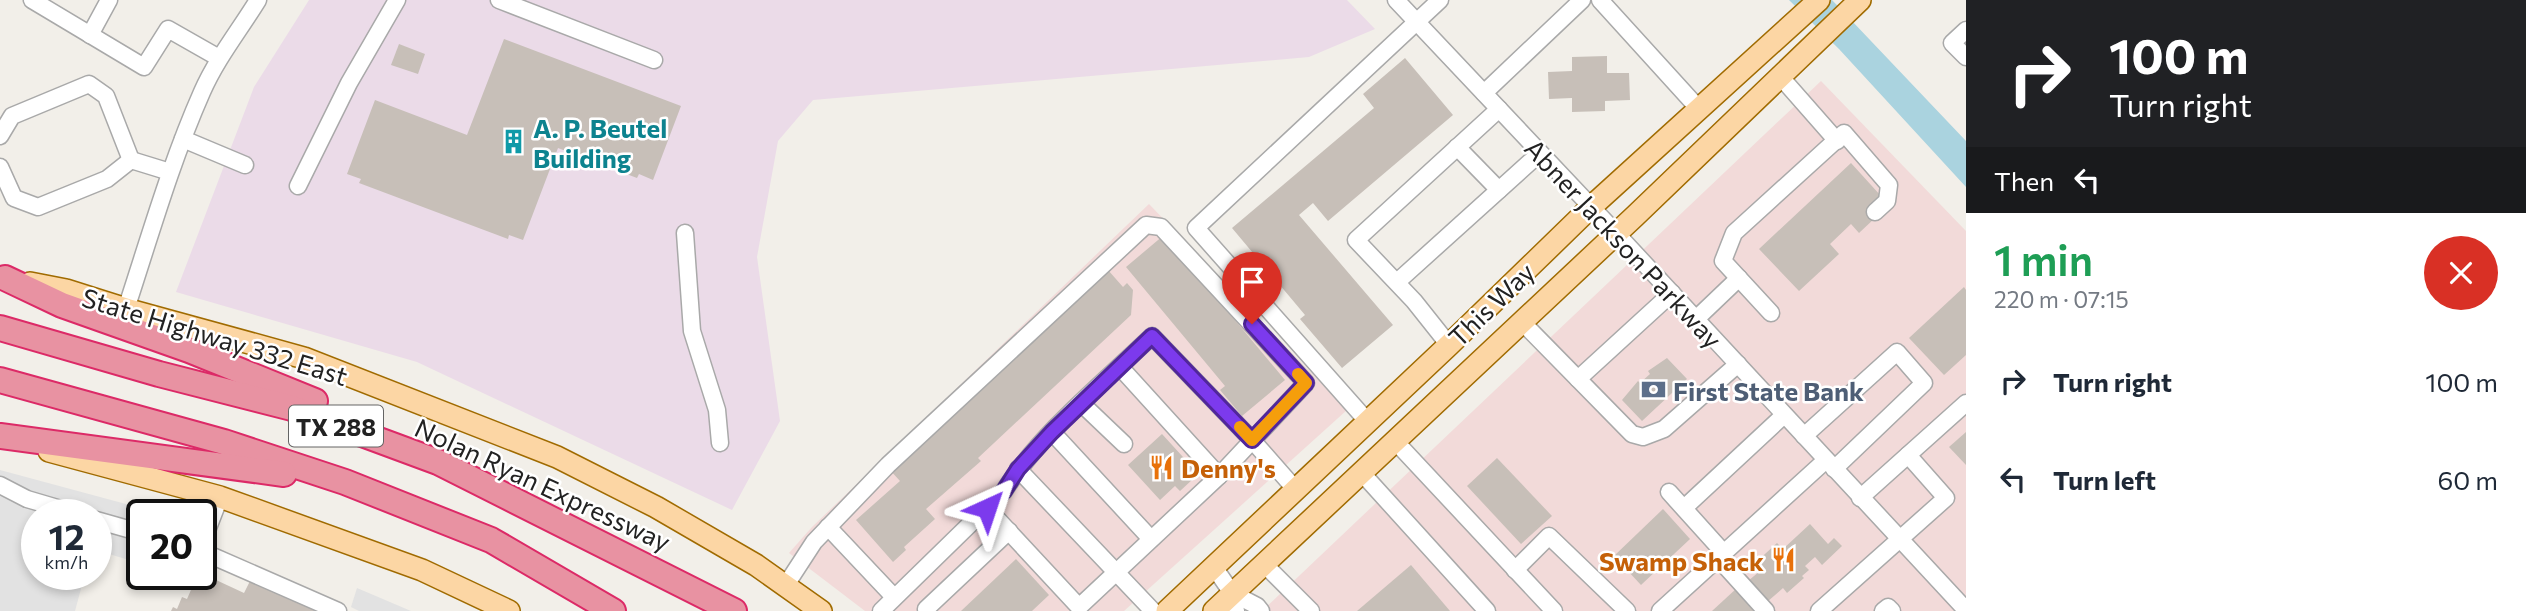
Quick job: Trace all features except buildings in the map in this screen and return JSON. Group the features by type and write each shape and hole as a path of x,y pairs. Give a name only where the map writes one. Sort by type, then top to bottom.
{"highway":[{"path":"2,278 62,305 189,350 330,407 438,462"},
{"name":"Nolan Ryan Expressway","path":"0,328 159,374 292,408 438,462 734,611"},
{"name":"TX 288","path":"0,380 224,442 345,482 491,540 613,611"},
{"path":"0,437 345,482"}],"main road":[{"name":"This Way","path":"1167,611 1591,207 1819,0"},
{"name":"This Way","path":"1214,611 1234,602 1264,564 1860,0"},
{"name":"State Highway 332 East","path":"2,278 66,290 303,358 557,457 656,507 757,565 821,611"},
{"path":"1449,345 1472,369"},
{"path":"0,437 220,497 422,570 509,611"}],"street":[{"path":"32,0 144,67 168,29 219,58"},
{"path":"90,35 109,0"},
{"path":"126,309 170,173 202,91 219,58 258,0"},
{"path":"298,186 349,83 397,0"},
{"path":"499,0 654,60"},
{"name":"Abner Jackson Parkway","path":"1396,0 1672,293 1898,539 1964,605"},
{"path":"1368,422 1196,228 1440,0"},
{"path":"1484,93 1582,0"},
{"path":"1600,0 1699,108"},
{"path":"1966,30 1952,43 1966,57"},
{"path":"1779,75 1837,141"},
{"path":"0,136 12,116 89,84 106,96 131,160"},
{"path":"1449,345 1356,240 1499,109"},
{"path":"1771,313 1723,261 1734,233 1844,133 1889,185 1887,201 1875,212"},
{"path":"183,139 245,165"},
{"path":"1457,147 1499,190"},
{"path":"1396,282 1540,153"},
{"path":"131,160 170,173"},
{"path":"0,167 14,198 38,207 107,179 131,160"},
{"path":"786,585 814,542 888,465 1146,225 1161,227 1306,383 1219,476 1076,609 987,508"},
{"path":"685,233 692,331 716,410 720,443"},
{"path":"1696,319 1739,278"},
{"path":"1578,379 1672,293"},
{"path":"1522,322 1632,434 1643,437 1664,429 1738,364"},
{"path":"881,611 1004,491 1018,469 1052,432 1152,336 1296,490"},
{"path":"1660,611 1721,555 1924,383 1897,352 1804,436"},
{"path":"1120,367 1219,476"},
{"path":"1860,498 1966,403"},
{"path":"1082,404 1125,444"},
{"path":"1684,508 1784,415"},
{"path":"1052,432 1151,539"},
{"path":"1395,441 1554,611"},
{"path":"1819,611 1946,498 1908,455"},
{"path":"1018,469 1153,611"},
{"path":"1361,472 1487,611"},
{"path":"0,485 27,499"},
{"path":"1669,492 1766,611"},
{"path":"217,505 220,497"},
{"path":"828,527 898,593 927,610 1009,531"},
{"path":"1515,570 1549,536 1627,611"},
{"path":"217,558 338,611"},
{"path":"1264,564 1311,611"},
{"path":"1214,567 1234,602 1257,606 1262,611"},
{"path":"1883,611 1888,607 1892,611"}],"shaded area":[{"path":"309,0 1347,0 1375,29 1309,57 813,100 778,141 757,257 780,421 732,510 417,362 176,292 254,87"},
{"path":"1821,81 1966,231 1966,611 1262,611"},
{"path":"1149,204 1347,410 1124,611 865,611 789,553 812,527"},
{"path":"0,470 107,499 21,499 21,590 81,590 75,611 0,611"},
{"path":"112,500 126,504 126,559 112,555"},
{"path":"357,588 411,611 359,611 351,607"}],"water":[{"path":"1789,0 1832,0 1966,141 1966,187 1839,49"}],"slow traffic":[{"path":"1240,427 1252,440 1306,383 1298,374"}],"place":[{"name":"A. P. Beutel Building","path":"513,142"},
{"name":"First State Bank","path":"1653,390"},
{"name":"Denny's","path":"1161,467"},
{"name":"Swamp Shack","path":"1784,560"}],"route":[{"path":"987,508 1052,432 1152,336 1252,440 1306,383 1252,324"}]}
